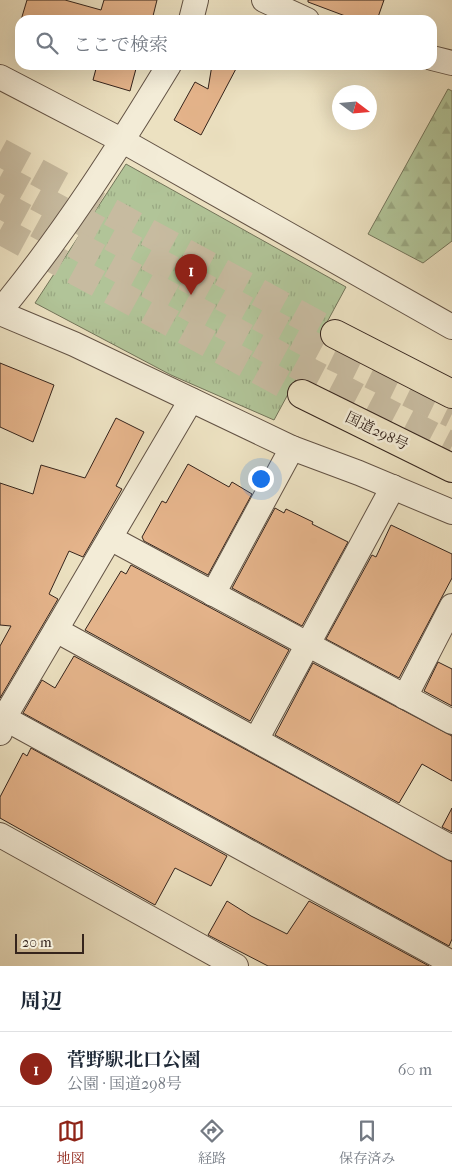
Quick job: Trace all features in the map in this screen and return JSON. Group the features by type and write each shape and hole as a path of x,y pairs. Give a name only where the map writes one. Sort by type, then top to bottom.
{"highway":[{"path":"334,334 452,394"},
{"name":"国道298号","path":"302,394 452,468"}],"street":[{"path":"192,15 196,0"},
{"path":"264,0 296,15"},
{"path":"437,59 452,63"},
{"path":"166,70 122,141 20,287 0,312 74,344 292,448 452,512"},
{"path":"0,77 122,141 452,327"},
{"path":"191,400 2,726 450,961"},
{"path":"214,594 292,448"},
{"path":"256,740 309,646 393,487"},
{"path":"110,538 452,722"},
{"path":"405,697 452,606"},
{"path":"56,630 452,848"},
{"path":"0,835 232,965"}],"green space":[{"path":"448,89 452,91 452,241 423,263 368,234"},
{"path":"126,164 346,287 274,420 171,375 35,303"}],"building":[{"path":"27,0 65,0 101,10 104,0 157,0 153,15 22,15"},
{"path":"308,0 384,0 379,15 343,15 308,2"},
{"path":"96,70 136,70 130,91 93,80"},
{"path":"211,70 235,70 201,135 174,120 195,82 208,89"},
{"path":"0,363 54,385 33,442 0,427"},
{"path":"116,418 144,432 116,486 122,489 83,557 69,551 49,594 58,599 0,698 0,646 11,626 0,625 0,483 33,494 41,465 85,478"},
{"path":"188,464 229,487 232,482 252,494 208,575 144,541 142,537 162,501 166,503"},
{"path":"275,508 284,513 286,509 348,542 302,626 232,588"},
{"path":"391,525 452,554 452,578 399,678 326,639 372,555 376,557"},
{"path":"131,565 289,650 250,721 85,630 121,571 126,574"},
{"path":"74,656 452,862 452,939 449,946 23,713 42,680 55,688"},
{"path":"438,662 452,669 452,706 424,691"},
{"path":"313,663 452,736 452,781 422,764 399,803 275,735"},
{"path":"31,748 227,856 211,886 175,868 155,905 0,818 0,797 23,753 27,756"},
{"path":"452,808 452,832 442,827"},
{"path":"227,901 251,916 287,934 309,901 429,966 268,966 208,935"}],"tunnel":[{"path":"0,152 335,334"},
{"path":"0,177 328,354 452,414"},
{"path":"0,204 312,373 452,446"},
{"path":"0,230 302,394"}],"place":[{"name":"菅野駅北口公園","path":"191,295"}]}
